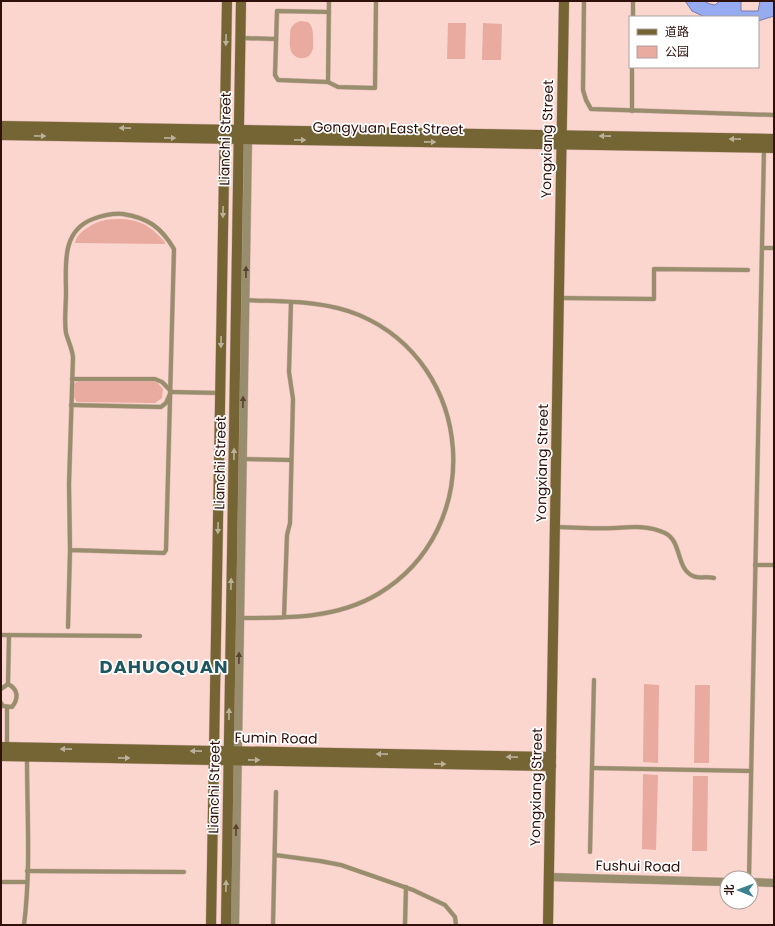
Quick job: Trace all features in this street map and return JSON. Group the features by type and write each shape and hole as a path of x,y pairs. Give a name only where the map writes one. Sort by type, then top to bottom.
{"street":[{"name":"Lianchi Street","path":"211,925 227,1"},
{"name":"Lianchi Street","path":"226,925 233,756 242,136 241,1"},
{"name":"Yongxiang Street","path":"548,925 564,1"},
{"name":"Gongyuan East Street","path":"1,126 224,134 242,136 561,140 774,139"},
{"name":"Gongyuan East Street","path":"1,135 224,134"},
{"path":"235,925 233,756 240,618 245,300 242,136"},
{"name":"Gongyuan East Street","path":"561,140 774,148"},
{"name":"Fumin Road","path":"3,750 27,756 214,755"},
{"name":"Fumin Road","path":"3,750 233,756 551,761"},
{"name":"Fushui Road","path":"549,877 719,882"},
{"path":"759,882 774,883"}],"lane":[{"path":"328,82 329,1"},
{"path":"329,12 276,11 275,75 278,80 328,82 338,87 375,88 376,1"},
{"path":"584,1 583,90 591,109 774,115"},
{"path":"633,1 633,16"},
{"path":"241,38 276,39"},
{"path":"632,68 632,110"},
{"path":"749,870 764,148"},
{"path":"68,627 72,349 66,333 66,264 68,244 72,236 90,220 106,214 125,214 144,219 156,226 168,239 174,249 166,550 164,553 70,550"},
{"path":"762,248 774,248"},
{"path":"558,298 654,299 654,268 748,270"},
{"path":"240,618 326,614 353,606 379,594 402,577 421,556 433,539 442,520 451,492 454,464 451,428 440,394 426,369 407,347 384,329 358,315 331,306 291,302 245,300"},
{"path":"284,617 287,535 290,523 293,399 289,372 291,302"},
{"path":"72,379 155,379 162,382 171,392 220,393"},
{"path":"71,406 161,407 166,403 171,392"},
{"path":"242,459 291,460"},
{"path":"554,527 614,528 638,526 666,533 671,538 686,572 694,577 714,578"},
{"path":"755,565 774,565"},
{"path":"1,634 140,636"},
{"path":"8,684 9,635"},
{"path":"590,852 594,680"},
{"path":"1,689 8,684"},
{"path":"1,703 3,706 12,707 15,703 17,695 13,687 8,684"},
{"path":"3,750 7,706"},
{"path":"24,925 27,882 27,756"},
{"path":"592,768 751,771"},
{"path":"273,925 276,792"},
{"path":"275,855 341,865 406,887 446,905 454,917 456,925"},
{"path":"27,871 184,872"},
{"path":"1,882 27,882"},
{"path":"405,925 406,887"}],"green space":[{"path":"300,21 308,22 310,24 313,34 312,51 305,58 298,58 290,49 291,28 295,23"},
{"path":"448,23 466,23 465,59 447,59"},
{"path":"483,23 502,24 501,60 482,60"},
{"path":"123,219 136,221 151,228 164,241 165,244 75,243 81,232 93,224 106,220"},
{"path":"149,380 157,382 163,389 162,398 155,403 77,402 73,396 73,385 78,381"},
{"path":"644,684 659,685 658,763 643,762"},
{"path":"695,685 710,685 709,763 694,763"},
{"path":"643,774 658,775 656,850 642,849"},
{"path":"693,776 708,776 707,851 692,851"}],"water":[{"path":"685,1 704,1 715,5 720,1 741,1 741,11 758,11 760,1 774,1 774,16 759,21 759,16 703,16 692,11"}],"district":[{"name":"DAHUOQUAN","path":"164,667"}]}
